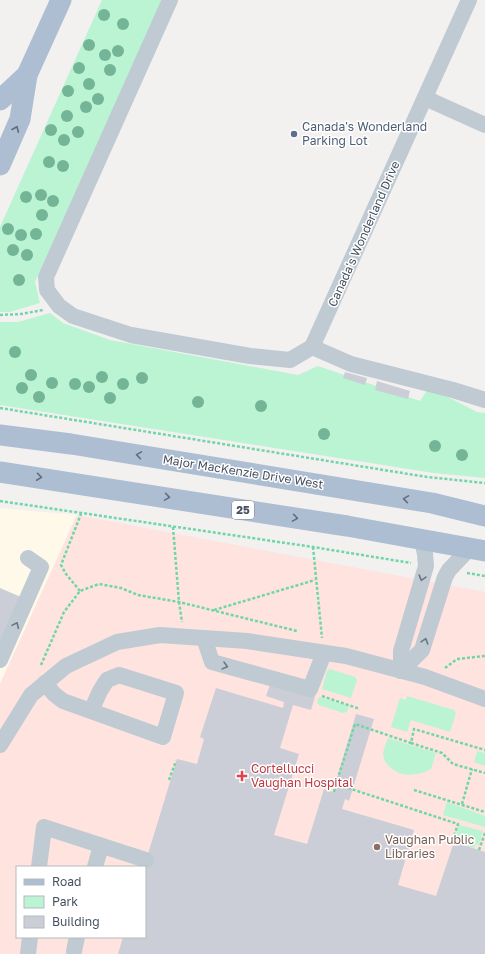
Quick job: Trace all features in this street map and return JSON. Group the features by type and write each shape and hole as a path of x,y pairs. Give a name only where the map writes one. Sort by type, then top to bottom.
{"main road":[{"path":"0,165 20,119 27,75 61,0"},
{"path":"0,100 27,75"},
{"name":"Major MacKenzie Drive West","path":"0,435 71,444 432,503 485,516"},
{"name":"25","path":"0,472 331,524 478,550"}],"lane":[{"path":"170,0 46,277 47,290 59,306 73,316 131,335 250,356 290,360 312,347 351,364 453,390 485,400"},
{"name":"Canada's Wonderland Drive","path":"312,347 469,0"},
{"path":"425,98 485,125"},
{"path":"432,503 485,505"},
{"path":"401,672 401,651 426,566 422,540"},
{"path":"401,672 422,650 445,578 449,570 478,550"},
{"path":"0,660 41,568 28,558"},
{"path":"0,745 31,695 66,666 117,642 160,635 247,641 325,643 346,656 401,672 425,677 485,699"},
{"path":"204,638 212,662 310,689 325,643"},
{"path":"45,683 54,694 63,701 163,737 176,693 119,675 107,680 91,711"},
{"path":"39,866 44,827 146,860"},
{"path":"95,866 101,846"},
{"path":"28,954 30,938"}],"path":[{"path":"0,315 21,314 59,306"},
{"path":"0,408 419,475 485,483"},
{"path":"0,501 313,547 426,566"},
{"path":"80,591 66,574 61,565 81,514"},
{"path":"173,527 179,602 184,637"},
{"path":"313,547 325,643"},
{"path":"449,570 485,576"},
{"path":"213,610 316,580"},
{"path":"40,667 64,612 80,591 99,584 121,588 138,595 179,602 300,632"},
{"path":"315,636 325,643"},
{"path":"425,677 441,672 457,659 485,656"},
{"path":"310,689 321,696 360,709"},
{"path":"334,792 355,724 442,754 453,764 485,773"},
{"path":"411,743 414,728 485,750"},
{"path":"169,780 176,760"},
{"path":"462,804 472,769"},
{"path":"336,784 458,824 451,844"},
{"path":"414,790 485,812"},
{"path":"480,850 485,833"}],"shaded area":[{"path":"0,508 77,515 0,684"},
{"name":"Cortellucci Vaughan Hospital","path":"77,515 485,592 485,954 0,954 0,684"}],"green space":[{"path":"102,0 162,0 35,282 40,303 10,312 0,312 0,227"},
{"path":"50,313 63,323 110,340 298,375 318,366 420,401 428,389 448,397 477,412 485,413 485,478 434,473 0,405 0,322 18,322"},
{"path":"330,669 355,677 357,680 351,698 322,689 327,671"},
{"path":"407,696 454,710 456,713 450,732 411,720 407,732 391,727 400,698 406,700"},
{"path":"319,697 349,706 347,712 343,713 319,705 317,702"},
{"path":"388,738 436,753 431,769 410,775 394,771 385,761 383,753"},
{"path":"477,751 485,753 485,766 474,762"},
{"path":"447,802 485,816 485,827 443,815"},
{"path":"459,825 483,831 479,845 476,844 474,848 454,842"}],"building":[{"path":"345,372 367,378 365,385 343,378"},
{"path":"377,381 410,391 408,399 375,390"},
{"path":"0,588 21,597 0,644"},
{"name":"Cortellucci Vaughan Hospital","path":"272,679 316,693 311,710 293,705 280,748 299,754 274,835 307,844 324,789 333,792 356,714 374,719 349,801 345,799 342,809 414,830 398,885 436,896 454,842 485,852 485,954 118,954 123,938 146,938 146,866 144,866 177,759 197,764 204,739 200,737 216,688 283,708 284,702 266,696"}],"place":[{"name":"Canada's Wonderland Parking Lot","path":"294,134"},
{"name":"Cortellucci Vaughan Hospital","path":"242,776"},
{"name":"Vaughan Public Libraries","path":"377,847"}]}
